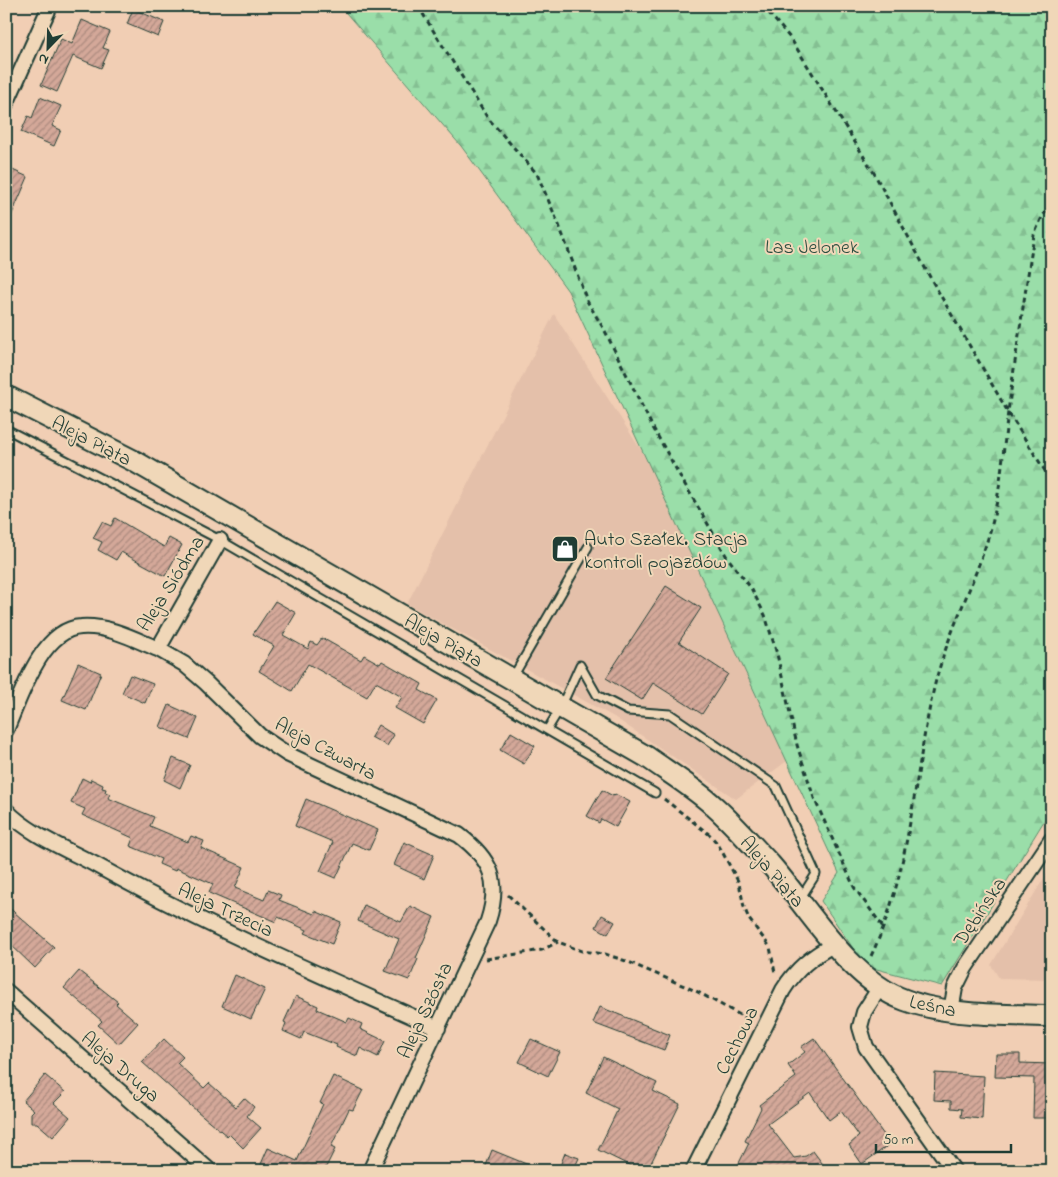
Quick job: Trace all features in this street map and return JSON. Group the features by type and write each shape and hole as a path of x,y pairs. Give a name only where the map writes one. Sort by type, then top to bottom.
{"street":[{"path":"6,104 50,6"},
{"name":"Aleja Piąta","path":"6,396 134,461 647,757 714,806 770,865 835,944"},
{"name":"Aleja Siódma","path":"6,730 36,662 51,642 71,628 98,628 128,636 158,649 220,540"},
{"name":"Aleja Czwarta","path":"158,649 184,664 253,730 272,745 301,762 460,835 476,847 487,863"},
{"name":"Aleja Trzecia","path":"6,810 28,828 158,900 438,1028"},
{"name":"Dębińska","path":"951,1011 955,988 965,968 1052,839"},
{"name":"Aleja Szósta","path":"370,1171 469,962 493,906 495,893 487,863"},
{"name":"Leśna","path":"835,944 863,974 880,987 904,1000 951,1011 1052,1016"},
{"name":"Cechowa","path":"693,1171 792,975 809,959 835,944"},
{"path":"880,987 864,1012 860,1027 866,1047 954,1171"},
{"name":"Aleja Druga","path":"6,992 210,1171"}],"lane":[{"path":"6,429 220,540 655,793"},
{"path":"512,679 588,547"},
{"path":"547,730 561,707 580,665 597,695 628,712 670,714 776,786 816,874 799,900"}],"path":[{"path":"418,6 487,117 537,174 560,225 587,301 680,476 727,557 752,588 766,615 796,745 814,798 854,887 883,927"},
{"path":"763,6 791,39 874,173 931,279 1008,412 1052,482"},
{"path":"863,974 883,927 900,875 934,686 991,527 1034,235 1044,214 1052,206"},
{"path":"655,793 671,803 718,844 739,883 744,908 749,919 770,947 775,978"},
{"path":"504,891 558,942 626,961 696,991 752,1021"},
{"path":"469,962 542,950 558,942"}],"shaded area":[{"name":"Auto Szałek. Stacja kontroli pojazdów","path":"554,314 669,494 795,755 736,799 614,717 407,604"},
{"path":"1052,865 1052,979 999,978 991,965"}],"green space":[{"name":"Las Jelonek","path":"340,6 1052,6 1052,808 942,986 865,966 821,901 839,873 568,291 461,146"}],"building":[{"path":"133,9 164,22 158,37 127,24"},
{"path":"82,20 110,32 103,48 109,50 101,68 73,56 57,92 41,85 61,39 72,44"},
{"path":"40,97 61,106 52,126 61,130 54,146 21,132 28,116 32,118"},
{"path":"6,167 28,177 6,228"},
{"path":"115,518 164,547 169,538 182,545 165,576 121,552 116,560 98,550 102,542 93,538 102,522 111,526"},
{"path":"666,586 701,608 679,642 728,674 702,714 653,683 642,700 606,678"},
{"path":"275,601 296,613 283,635 308,649 311,642 317,645 322,638 361,660 364,655 380,664 382,661 422,684 419,690 437,700 423,724 395,708 402,697 376,682 367,697 308,664 292,691 259,671 274,646 253,634"},
{"path":"78,663 101,673 86,710 62,700"},
{"path":"130,675 153,684 145,703 122,693"},
{"path":"169,705 198,718 189,739 160,727"},
{"path":"378,725 394,735 387,746 371,737"},
{"path":"511,732 535,746 524,764 500,750"},
{"path":"173,758 190,765 180,788 164,780"},
{"path":"82,778 90,782 91,779 103,785 102,788 106,789 105,792 110,794 108,798 154,817 150,826 188,842 191,836 204,841 201,848 244,867 235,888 264,900 268,890 281,895 279,900 314,914 315,911 341,922 332,944 305,933 307,930 278,917 276,922 209,893 213,884 176,868 175,871 159,864 161,859 130,846 133,838 82,815 85,809 71,803"},
{"path":"602,790 630,802 616,827 601,819 599,823 587,816"},
{"path":"306,799 378,830 369,850 352,843 336,878 320,871 333,842 295,826"},
{"path":"404,842 434,855 424,879 394,865"},
{"path":"6,905 54,947 35,968 6,940"},
{"path":"364,905 401,922 410,906 434,917 416,958 418,959 409,980 385,971 399,939 358,921"},
{"path":"602,915 615,922 608,934 596,927"},
{"path":"79,971 118,1002 116,1004 138,1023 119,1044 98,1025 102,1021 64,988"},
{"path":"235,975 265,989 251,1019 222,1006"},
{"path":"296,996 318,1006 317,1009 347,1022 349,1018 362,1024 360,1029 385,1041 378,1057 360,1048 357,1056 336,1047 337,1045 304,1032 301,1039 283,1031 286,1023 284,1022"},
{"path":"600,1007 670,1035 664,1050 593,1023"},
{"path":"814,1038 884,1135 889,1145 862,1164 849,1145 859,1136 841,1111 829,1120 810,1093 768,1124 794,1158 806,1156 813,1151 828,1171 735,1171 749,1143 745,1141 761,1108 759,1105 796,1077 788,1065 805,1052 801,1047"},
{"path":"164,1039 183,1057 177,1063 204,1088 209,1083 236,1107 244,1098 254,1107 247,1116 261,1128 243,1148 229,1134 227,1136 191,1106 142,1062"},
{"path":"531,1039 560,1052 548,1076 519,1062"},
{"path":"996,1054 1020,1054 1020,1063 1052,1064 1052,1118 1033,1118 1034,1078 995,1077"},
{"path":"603,1057 657,1083 653,1091 680,1104 647,1171 641,1171 598,1150 618,1109 586,1093"},
{"path":"935,1073 984,1076 982,1119 961,1117 962,1109 951,1108 951,1101 934,1100"},
{"path":"45,1075 65,1092 54,1103 70,1117 53,1137 37,1123 31,1123 31,1113 34,1110 23,1101"},
{"path":"333,1076 363,1090 353,1110 349,1109 331,1147 335,1149 324,1171 258,1171 268,1148 297,1161 323,1104 320,1103"},
{"path":"492,1150 541,1170 541,1171 484,1171"},
{"path":"565,1153 579,1158 573,1171 558,1171"}],"place":[{"name":"Auto Szałek. Stacja kontroli pojazdów","path":"565,549"}]}
